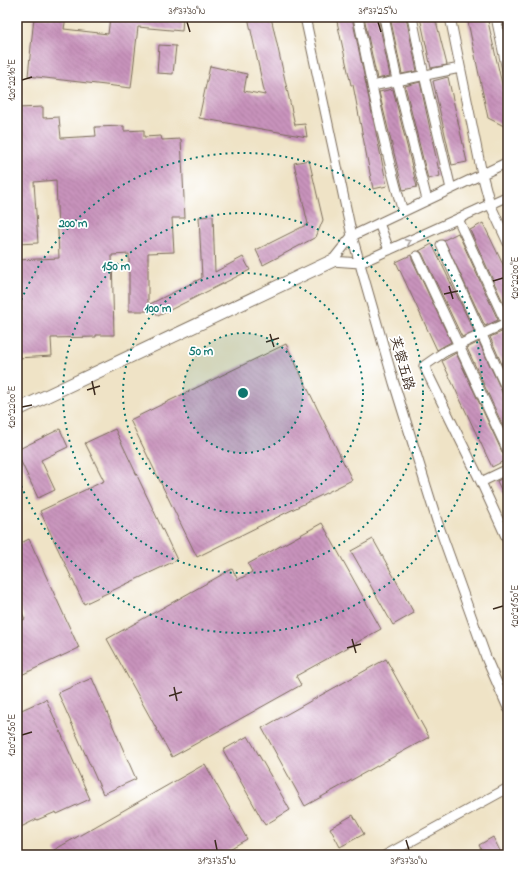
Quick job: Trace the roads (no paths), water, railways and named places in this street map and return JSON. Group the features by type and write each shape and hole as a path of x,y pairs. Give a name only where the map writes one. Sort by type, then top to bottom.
{"main road":[{"path":"17,410 332,261"}],"street":[{"name":"芙蓉五路","path":"305,17 352,236 394,383 436,521 487,660 508,708"},
{"path":"358,17 394,184 403,212"},
{"path":"384,17 397,80 427,200"},
{"path":"412,17 451,189"},
{"path":"450,17 482,174 490,204 508,243"},
{"path":"496,17 508,75"},
{"path":"372,86 460,68"},
{"path":"332,261 352,236 508,162"},
{"path":"332,261 360,263 508,196"},
{"path":"458,219 507,324 444,352 424,366 508,541"},
{"path":"379,223 389,250"},
{"path":"441,245 508,392"},
{"path":"417,256 508,451"},
{"path":"481,482 508,469"},
{"path":"386,855 508,788"}]}
